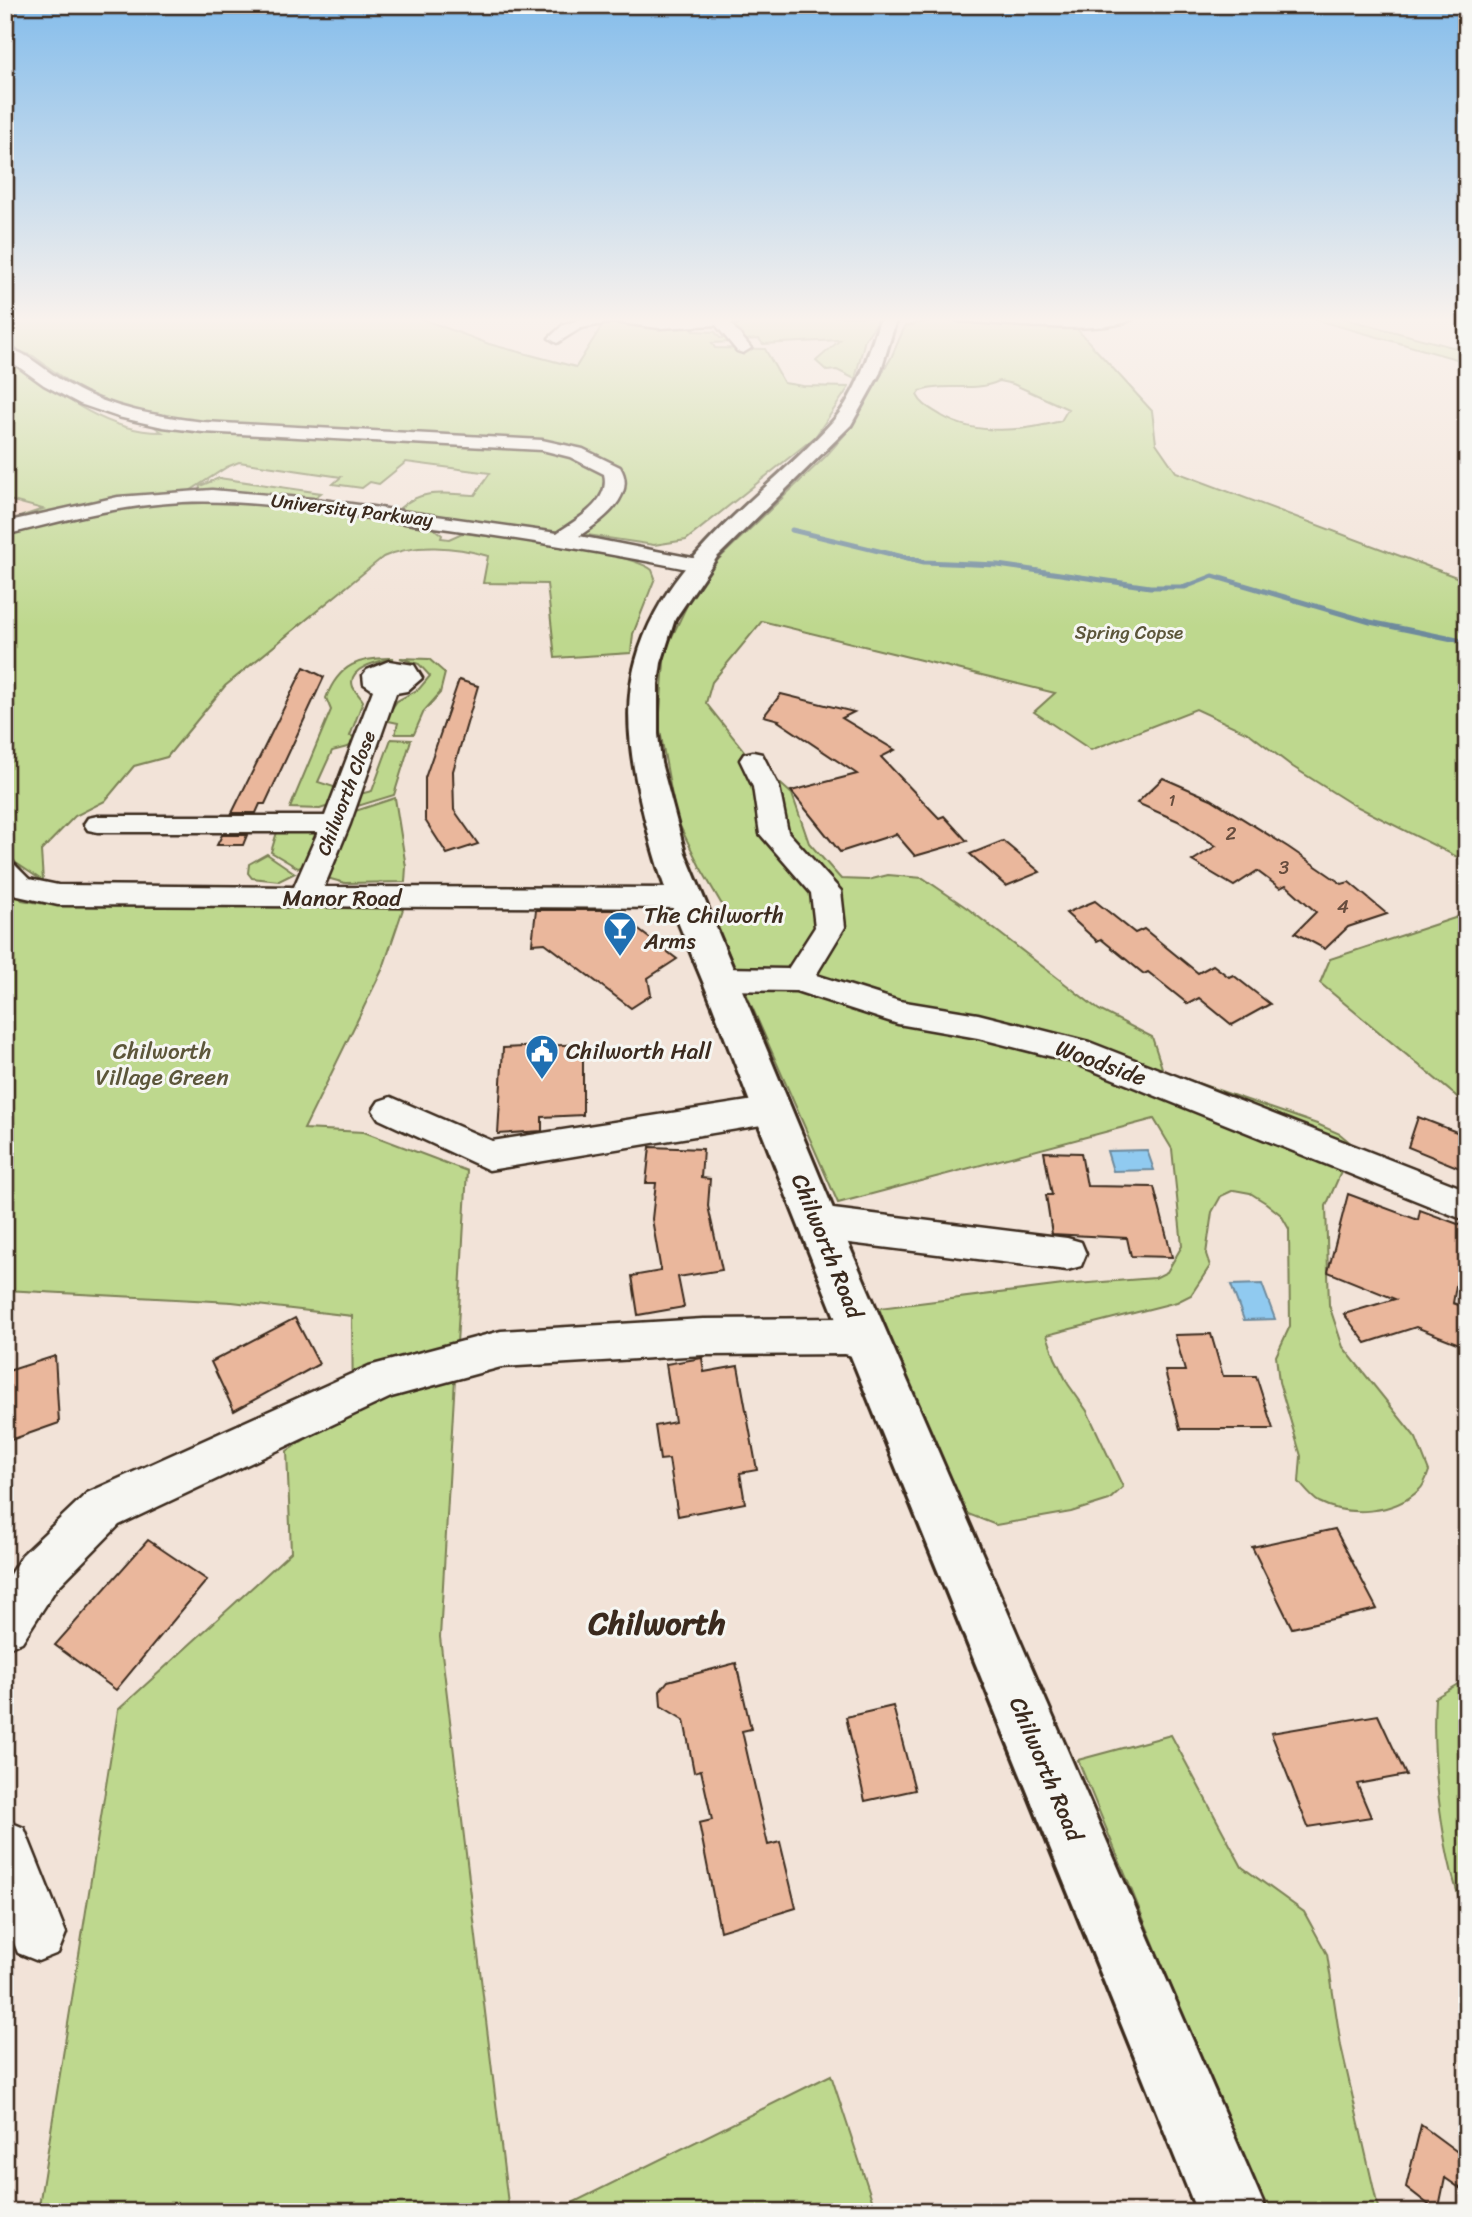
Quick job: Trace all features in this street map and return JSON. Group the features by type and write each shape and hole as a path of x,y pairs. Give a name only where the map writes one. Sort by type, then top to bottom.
{"main road":[{"name":"Chilworth Road","path":"844,420 751,509 698,565 674,598 648,663 643,707 647,762 653,795 669,853 817,1223 1232,2212"}],"street":[{"path":"153,420 203,427 517,442 576,453 613,471 616,486 602,509 562,540"},
{"name":"University Parkway","path":"5,529 121,502 201,496 314,504 562,540 698,565"},
{"name":"Chilworth Close","path":"304,898 386,687"},
{"path":"753,760 766,787 774,834 826,891 830,927 797,980"},
{"path":"98,824 335,824"},
{"name":"Manor Road","path":"5,872 19,887 58,895 687,898"},
{"name":"Woodside","path":"719,979 797,980 898,1012 978,1026 1077,1051 1467,1206"},
{"path":"391,1110 489,1156 773,1110"},
{"path":"817,1223 1067,1254"},
{"path":"5,1625 39,1572 103,1509 384,1380 501,1349 704,1337 845,1336 867,1342"},
{"path":"5,1847 38,1933"}],"shaded area":[{"path":"5,499 45,509 5,522"}],"green space":[{"path":"5,420 107,420 142,431 162,432 145,420 826,420 815,437 686,540 654,545 561,531 550,534 408,512 400,508 417,497 445,493 475,495 490,473 406,462 379,484 370,482 362,488 333,484 341,477 239,462 188,492 97,502 5,524 43,509 5,499"},
{"name":"Spring Copse","path":"854,420 952,420 970,427 1000,430 1061,420 1153,420 1156,443 1176,472 1467,581 1467,862 1350,803 1293,767 1250,734 1196,709 1091,750 1034,712 1055,693 762,621 712,682 706,703 745,752 792,794 809,843 841,879 868,880 888,875 923,878 967,908 1099,1010 1152,1037 1163,1071 1317,1124 1340,1134 1353,1145 1326,1206 1329,1305 1343,1347 1416,1438 1429,1471 1421,1488 1409,1498 1370,1511 1343,1510 1319,1502 1299,1482 1301,1456 1279,1382 1276,1356 1290,1326 1289,1229 1281,1215 1266,1203 1250,1193 1234,1190 1221,1196 1212,1212 1206,1254 1210,1266 1191,1295 1177,1302 1047,1335 1068,1384 1087,1411 1123,1487 1109,1500 1071,1512 996,1525 968,1514 949,1495 879,1308 1063,1285 1155,1278 1167,1272 1182,1246 1172,1149 1154,1119 838,1203 714,920 728,915 676,818 659,725 665,651 701,576 826,456"},
{"path":"219,478 321,493 306,500 199,491 200,486"},
{"path":"216,501 433,528 442,535 441,538 449,539 462,533 591,551 638,563 652,570 655,578 633,634 631,653 555,658 547,584 483,583 488,556 462,550 421,548 383,557 225,686 167,757 134,766 105,801 75,816 41,851 43,881 16,863 5,850 5,534 91,511 158,502"},
{"path":"394,658 366,666 354,674 353,687 363,701 350,736 358,737 351,746 332,751 318,782 334,787 336,792 329,806 320,809 290,808 331,710 326,698 337,677 361,661"},
{"path":"400,658 429,659 445,673 440,693 424,711 414,734 395,734 398,723 384,720 397,701 419,689 430,676 419,664"},
{"path":"391,739 411,740 394,795 348,809 348,797 372,791"},
{"path":"395,798 406,867 405,882 345,883 327,878 343,815"},
{"path":"277,832 321,832 304,866 298,868 271,852"},
{"path":"267,854 295,873 279,881 252,878 248,873 249,864"},
{"name":"Chilworth Village Green","path":"5,882 22,900 45,904 403,909 383,968 304,1129 364,1132 467,1171 440,1637 509,2212 38,2212 118,1710 291,1552 287,1451 353,1408 352,1316 232,1302 5,1290"},
{"path":"1467,914 1467,1105 1320,983 1330,959"},
{"path":"1461,1682 1467,1683 1467,1918 1458,1895 1445,1840 1437,1780 1434,1723 1435,1698"},
{"path":"1171,1735 1242,1867 1304,1912 1327,1954 1341,2046 1379,2212 1264,2212 1078,1760"},
{"path":"831,2075 876,2212 570,2212 568,2205"}],"water":[{"path":"1147,1150 1154,1170 1113,1171 1107,1151"},
{"path":"1262,1284 1275,1319 1244,1320 1231,1285"}],"building":[{"path":"304,667 324,677 265,804 260,804 256,813 232,813"},
{"path":"459,680 478,686 453,771 454,810 478,844 447,854 425,820 425,778"},
{"path":"781,694 854,712 842,718 895,750 881,757 939,818 944,816 967,841 915,856 896,834 840,852 791,791 857,774 779,720 764,716"},
{"path":"1163,778 1211,799 1342,884 1349,882 1387,914 1348,927 1325,949 1295,933 1316,912 1286,885 1280,888 1257,871 1234,886 1192,861 1216,846 1178,821 1137,803"},
{"path":"222,835 247,835 243,845 217,845"},
{"path":"1003,841 1040,872 1006,886 970,854"},
{"path":"1095,901 1135,933 1144,929 1198,973 1213,965 1229,977 1233,975 1270,1004 1232,1025 1199,998 1188,1004 1148,972 1144,974 1101,939 1097,941 1066,913"},
{"name":"The Chilworth Arms","path":"536,910 612,910 677,959 648,978 651,995 631,1008 545,943 532,944"},
{"name":"Chilworth Hall","path":"583,1044 583,1115 542,1117 542,1131 498,1134 503,1048"},
{"path":"1418,1117 1467,1136 1467,1171 1408,1147"},
{"path":"650,1147 703,1149 701,1178 710,1179 708,1206 722,1270 678,1277 684,1307 638,1315 632,1276 661,1271 652,1219 656,1183 646,1183"},
{"path":"1044,1152 1081,1153 1087,1186 1154,1187 1172,1257 1131,1256 1127,1238 1052,1234 1046,1195 1052,1195"},
{"path":"1348,1194 1418,1220 1420,1210 1466,1227 1453,1303 1467,1308 1467,1347 1416,1327 1366,1343 1344,1314 1395,1299 1328,1272"},
{"path":"295,1318 319,1364 234,1411 211,1362"},
{"path":"1211,1334 1223,1376 1256,1376 1273,1429 1180,1429 1165,1371 1185,1371 1175,1335"},
{"path":"55,1356 59,1423 5,1442 5,1372"},
{"path":"702,1358 704,1372 738,1366 757,1470 740,1473 745,1503 678,1516 669,1459 660,1460 655,1426 675,1422 666,1364"},
{"path":"1335,1529 1377,1609 1292,1628 1252,1547"},
{"path":"148,1540 207,1580 116,1690 55,1645"},
{"path":"736,1663 751,1729 742,1731 768,1845 780,1842 796,1908 720,1931 699,1823 712,1820 701,1770 694,1772 684,1720 661,1706 660,1691 668,1681"},
{"path":"893,1706 915,1790 865,1801 846,1717"},
{"path":"1378,1715 1406,1775 1357,1784 1371,1817 1308,1827 1271,1733"},
{"path":"1421,2125 1467,2159 1467,2193 1445,2178 1438,2212 1406,2187"}],"waterway":[{"path":"792,530 924,562 998,565 1150,587 1185,587 1213,576 1370,622 1467,642"}],"place":[{"name":"The Chilworth Arms","path":"620,958"},
{"name":"Chilworth Hall","path":"542,1081"}],"district":[{"name":"Chilworth","path":"657,1623"}]}
